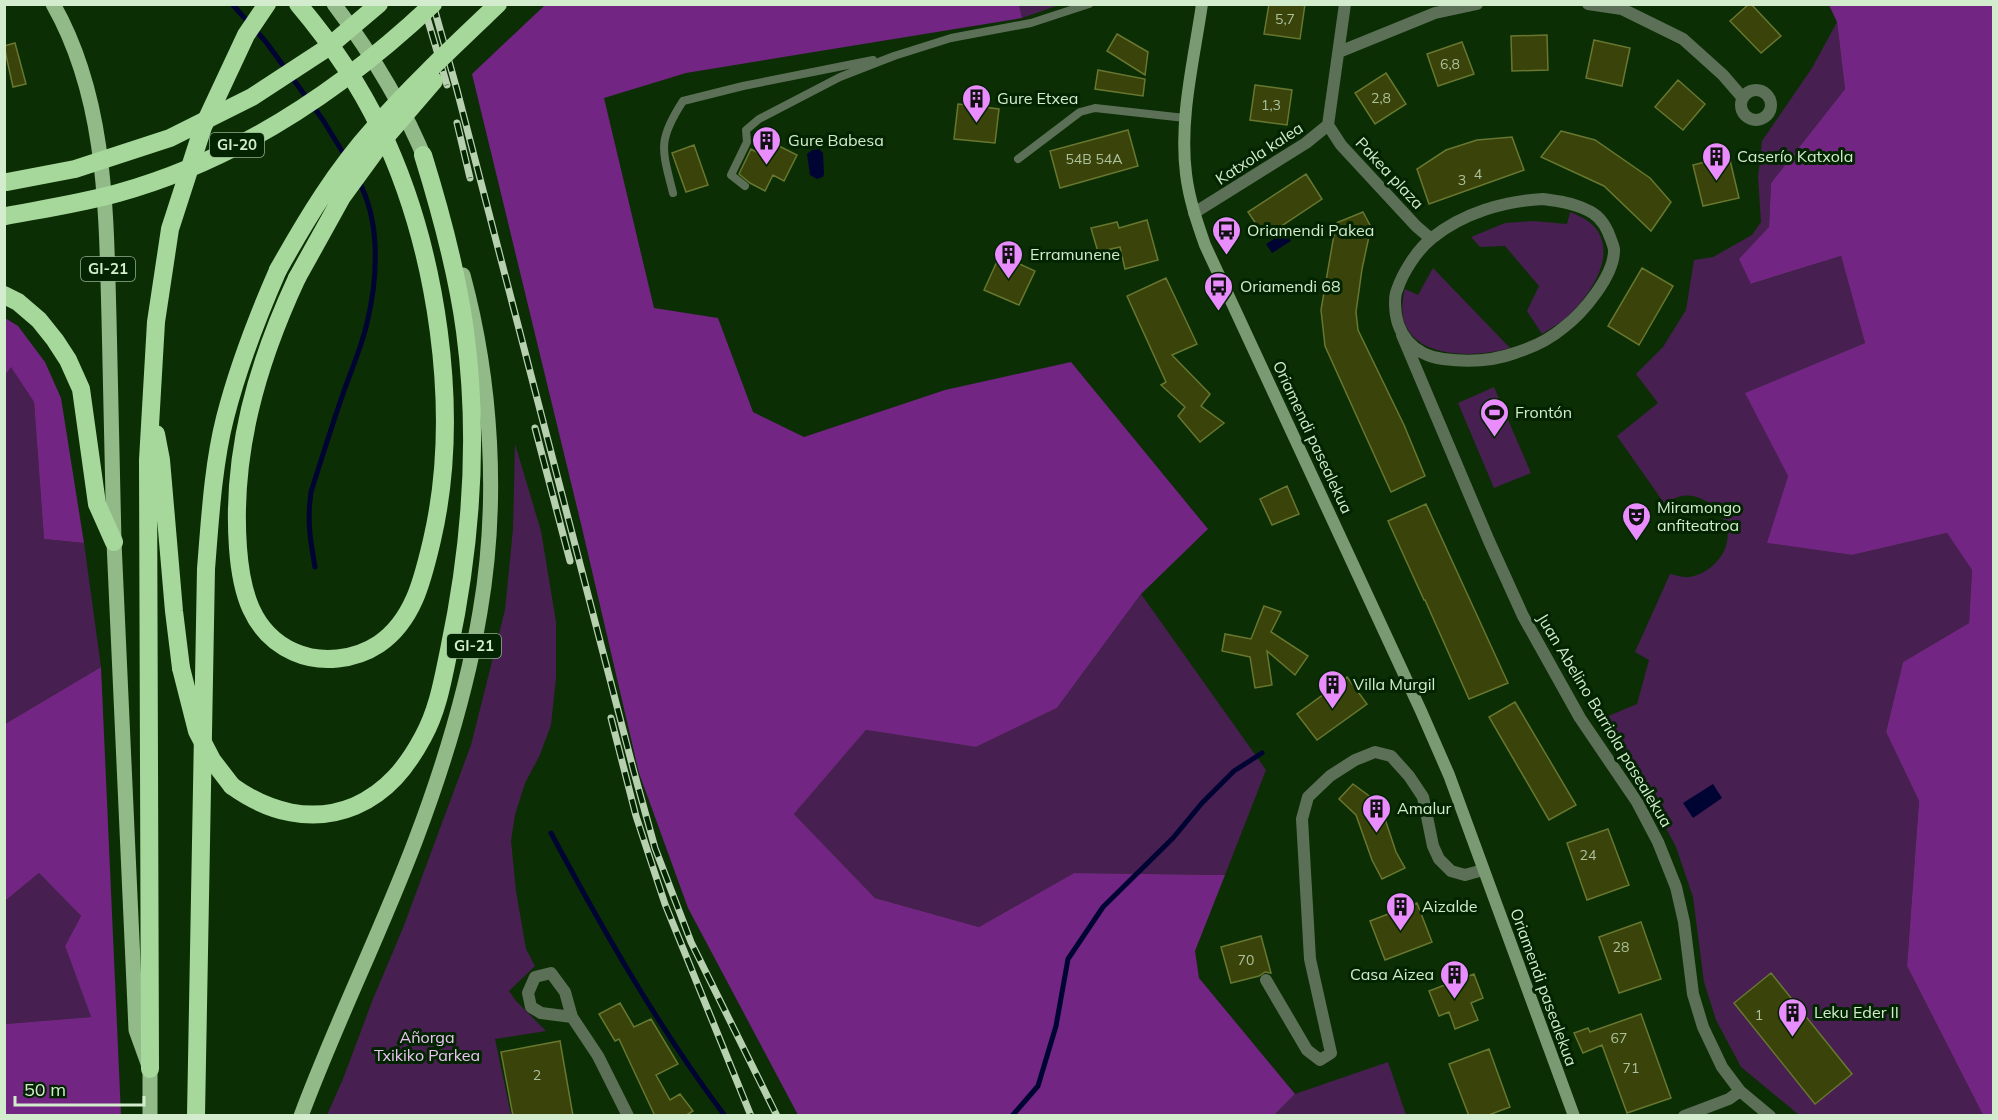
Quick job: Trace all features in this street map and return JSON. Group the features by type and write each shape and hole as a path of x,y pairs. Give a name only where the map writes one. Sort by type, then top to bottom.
{"highway":[{"name":"GI-21","path":"150,1069 147,460 156,322 170,229 202,127 246,35 267,4"},
{"path":"298,4 337,55 360,93 380,128 396,166 418,232 429,277 438,326 443,379 442,474 435,525 418,590 406,615 390,635 354,656 326,659 304,655 283,647 271,637 254,614 243,587 240,572 236,520 237,480 244,440 267,351 278,319 297,278 342,197 385,138 499,4"},
{"name":"GI-20","path":"6,182 75,169 170,138 252,97 327,48 380,4"},
{"name":"GI-20","path":"5,216 118,193 165,178 225,152 294,114 349,76 433,4"},
{"path":"196,1116 206,569 212,498 224,419 248,342 278,270 328,187 373,128 422,77 499,4"},
{"path":"151,408 160,460 181,668 197,731 212,760 232,786 259,803 290,813 322,814 351,807 378,794 400,773 424,736 439,698 465,555 471,476 472,423 469,366 458,288 449,243 423,155"},
{"path":"4,295 18,302 39,320 68,360 81,389 97,504 114,542"}],"main road":[{"name":"GI-21","path":"53,4 78,61 90,100 103,179 107,248 114,542 136,1030 150,1069 150,1116"},
{"name":"GI-21","path":"301,1116 391,902 447,749 472,657 481,610 486,563 490,468 483,377 476,331 460,264 440,198 404,113 360,39 334,4"}],"street":[{"name":"Oriamendi pasealekua","path":"1202,4 1185,118 1186,174 1194,213 1205,245 1449,775 1574,1116"},
{"name":"Katxola kalea","path":"1194,213 1306,143 1328,125 1345,4"},
{"path":"1339,52 1435,13 1478,4"},
{"path":"1588,4 1622,9 1683,39 1723,75 1743,97"},
{"name":"Pakea plaza","path":"1328,125 1341,145 1416,226 1431,239"},
{"path":"1543,199 1589,210 1603,222 1614,250 1608,273 1583,309 1563,328 1540,342 1494,359 1471,361 1431,357 1416,350 1402,335 1395,315 1396,292 1408,266 1431,239 1452,225 1499,205 1543,199"},
{"name":"Juan Abelino Barriola pasealekua","path":"1402,335 1523,616 1580,718 1637,802 1658,842 1679,899 1693,994 1703,1027 1722,1067 1740,1091 1770,1116"},
{"path":"1266,980 1307,1050 1320,1060 1331,1053 1310,959 1302,819 1308,797 1330,776 1355,760 1375,752 1391,756 1409,776 1423,797 1433,846 1439,859 1451,871 1465,876 1483,870"},
{"path":"572,1017 541,1013 531,1008 528,993 535,977 551,973 565,992 572,1017 598,1056 628,1116"},
{"path":"1684,1116 1729,1099 1740,1091"}],"lane":[{"path":"745,186 731,175 747,142 746,130 759,119 830,82 894,56 951,38 1031,23 1089,4"},
{"path":"673,193 663,143 670,122 683,101 743,86 894,56"},
{"path":"1018,159 1080,112 1095,108 1185,118"}],"green space":[{"path":"1019,4 1059,5 1022,18"},
{"path":"1837,22 1845,89 1771,183 1769,227 1752,284 1841,256 1865,343 1746,393 1788,476 1768,543 1852,555 1947,533 1972,570 1969,623 1903,662 1886,732 1919,801 1907,966 1983,1115 1799,1115 1741,1067 1716,1020 1704,982 1693,897 1676,847 1646,790 1599,720 1637,704 1649,660 1635,652 1670,574 1687,577 1706,571 1713,566 1724,551 1728,534 1719,513 1702,499 1689,496 1664,503 1617,436 1658,403 1636,374 1663,347 1686,310 1694,260 1713,257 1752,235 1761,222 1758,177 1762,141 1812,68"},
{"path":"1570,212 1588,221 1597,230 1602,241 1602,264 1592,287 1577,307 1542,334 1527,311 1539,286 1505,246 1480,247 1471,237 1505,223 1533,221 1567,224"},
{"path":"1433,268 1510,348 1472,354 1452,353 1434,349 1418,341 1407,329 1402,312 1405,289 1418,295"},
{"path":"11,366 34,402 44,539 84,543 101,667 5,724 4,375"},
{"name":"Frontón","path":"1494,387 1531,473 1494,488 1458,403"},
{"name":"Añorga Txikiko Parkea","path":"515,444 541,531 556,622 556,678 551,725 539,757 525,783 515,815 511,841 516,891 526,949 535,966 509,991 546,1031 495,1039 511,1115 327,1115 403,928 471,745 505,610 513,529"},
{"path":"1141,594 1266,770 1225,875 1074,873 979,927 875,898 794,814 866,730 976,747 1057,708"},
{"path":"39,873 81,916 65,946 91,1017 5,1024 5,901"},
{"path":"1388,1062 1406,1115 1274,1115 1295,1094"}],"shaded area":[{"path":"545,5 1019,5 1022,18 686,73 604,98 654,308 718,318 753,412 804,437 945,390 1071,362 1208,529 1141,594 1057,708 976,747 866,730 794,814 875,898 979,927 1074,873 1225,875 1195,951 1199,978 1295,1094 1274,1115 798,1115 688,908 639,773 472,74"},
{"path":"1829,5 1993,5 1993,1115 1983,1115 1907,966 1919,801 1886,732 1903,662 1969,623 1972,570 1947,533 1852,555 1767,543 1788,476 1745,393 1865,343 1841,256 1751,284 1739,259 1769,227 1771,183 1845,89 1837,22"},
{"path":"819,149 823,153 824,174 823,177 817,179 810,175 807,154"},
{"path":"1285,232 1291,241 1272,253 1266,244"},
{"path":"5,318 18,326 45,362 61,398 84,543 44,539 34,402 11,367 5,375"},
{"path":"101,667 121,1115 5,1115 5,1024 91,1017 65,946 81,916 39,873 5,901 5,724"},
{"path":"1713,784 1722,798 1693,818 1683,803"}],"building":[{"path":"1269,4 1305,4 1300,39 1264,34"},
{"path":"1749,4 1781,36 1761,53 1730,21"},
{"path":"1117,34 1148,52 1145,75 1107,51"},
{"path":"1547,35 1548,70 1512,71 1511,36"},
{"path":"1594,40 1630,48 1622,86 1586,78"},
{"path":"1462,42 1474,74 1438,86 1427,54"},
{"path":"15,43 26,84 13,87 4,46"},
{"path":"1098,70 1145,79 1143,96 1095,89"},
{"path":"1386,73 1406,104 1375,124 1355,93"},
{"path":"1678,80 1705,104 1683,130 1655,107"},
{"path":"1255,85 1292,90 1287,125 1250,120"},
{"name":"Gure Etxea","path":"958,104 999,109 995,143 954,139"},
{"path":"1128,130 1138,166 1060,188 1050,151"},
{"path":"1561,131 1595,140 1650,178 1671,202 1651,231 1604,186 1541,157"},
{"path":"1512,137 1524,170 1429,204 1417,169 1446,150 1477,140"},
{"name":"Gure Babesa","path":"769,141 797,155 784,181 773,175 765,191 739,174 751,149 762,155"},
{"path":"694,145 708,185 686,192 672,153"},
{"name":"Caserío Katxola","path":"1729,156 1739,198 1703,206 1693,165"},
{"path":"1306,174 1322,199 1265,237 1248,212"},
{"path":"1363,212 1371,227 1356,312 1358,330 1404,425 1425,476 1391,492 1325,346 1321,310 1336,223"},
{"path":"1147,220 1158,260 1125,269 1120,247 1098,252 1091,228 1117,222 1119,228"},
{"name":"Erramunene","path":"1000,255 1035,271 1019,305 984,290"},
{"path":"1642,268 1673,286 1639,345 1608,326"},
{"path":"1166,278 1197,344 1172,355 1210,394 1201,406 1224,423 1200,442 1178,416 1185,407 1161,385 1166,382 1127,296"},
{"path":"1287,486 1299,514 1272,525 1260,499"},
{"path":"1426,504 1508,683 1469,699 1388,521"},
{"path":"1264,606 1281,612 1271,632 1308,656 1295,675 1267,651 1272,685 1255,688 1250,657 1222,651 1225,634 1251,639"},
{"name":"Villa Murgil","path":"1347,677 1367,704 1317,740 1297,714"},
{"path":"1515,702 1576,805 1549,820 1489,717"},
{"name":"Amalur","path":"1353,784 1380,804 1396,852 1405,868 1382,879 1372,860 1356,815 1339,799"},
{"path":"1608,829 1629,885 1587,900 1567,843"},
{"name":"Aizalde","path":"1417,903 1432,942 1385,960 1370,921"},
{"path":"1641,922 1661,979 1619,993 1599,937"},
{"path":"1261,936 1271,973 1265,972 1259,976 1231,983 1221,947"},
{"name":"Leku Eder II","path":"1771,973 1852,1074 1815,1104 1734,1003"},
{"name":"Casa Aizea","path":"1474,974 1483,998 1471,1003 1478,1020 1455,1029 1449,1012 1439,1016 1429,991"},
{"path":"620,1003 634,1027 651,1019 678,1064 656,1075 670,1100 680,1094 693,1111 685,1116 655,1116 619,1039 615,1041 599,1014"},
{"path":"1641,1014 1671,1098 1627,1113 1602,1045 1583,1053 1574,1033 1588,1028 1590,1032"},
{"path":"560,1041 573,1116 513,1116 501,1052"},
{"path":"1489,1049 1510,1107 1486,1116 1469,1116 1449,1064"}],"waterway":[{"path":"232,4 266,42 323,120 345,156"},
{"path":"315,567 309,512 311,492 363,339 371,306 375,269 374,231 371,213 358,180"},
{"path":"1012,1116 1038,1086 1056,1026 1068,959 1103,907 1173,838 1202,803 1234,771 1262,753"},
{"path":"551,833 632,978 677,1048 725,1116"}],"railway":[{"path":"423,4 447,85"},
{"path":"433,4 655,848 691,942 777,1116"},
{"path":"457,123 470,178"},
{"path":"535,428 570,561"},
{"path":"611,718 636,816 665,904 751,1116"}],"place":[{"name":"Gure Etxea","path":"976,124"},
{"name":"Gure Babesa","path":"767,166"},
{"name":"Caserío Katxola","path":"1716,182"},
{"name":"Oriamendi Pakea","path":"1226,256"},
{"name":"Erramunene","path":"1009,280"},
{"name":"Oriamendi 68","path":"1219,312"},
{"name":"Frontón","path":"1494,438"},
{"name":"Miramongo anfiteatroa","path":"1636,542"},
{"name":"Villa Murgil","path":"1332,710"},
{"name":"Amalur","path":"1376,834"},
{"name":"Aizalde","path":"1401,932"},
{"name":"Casa Aizea","path":"1455,1000"},
{"name":"Leku Eder II","path":"1793,1038"}]}
